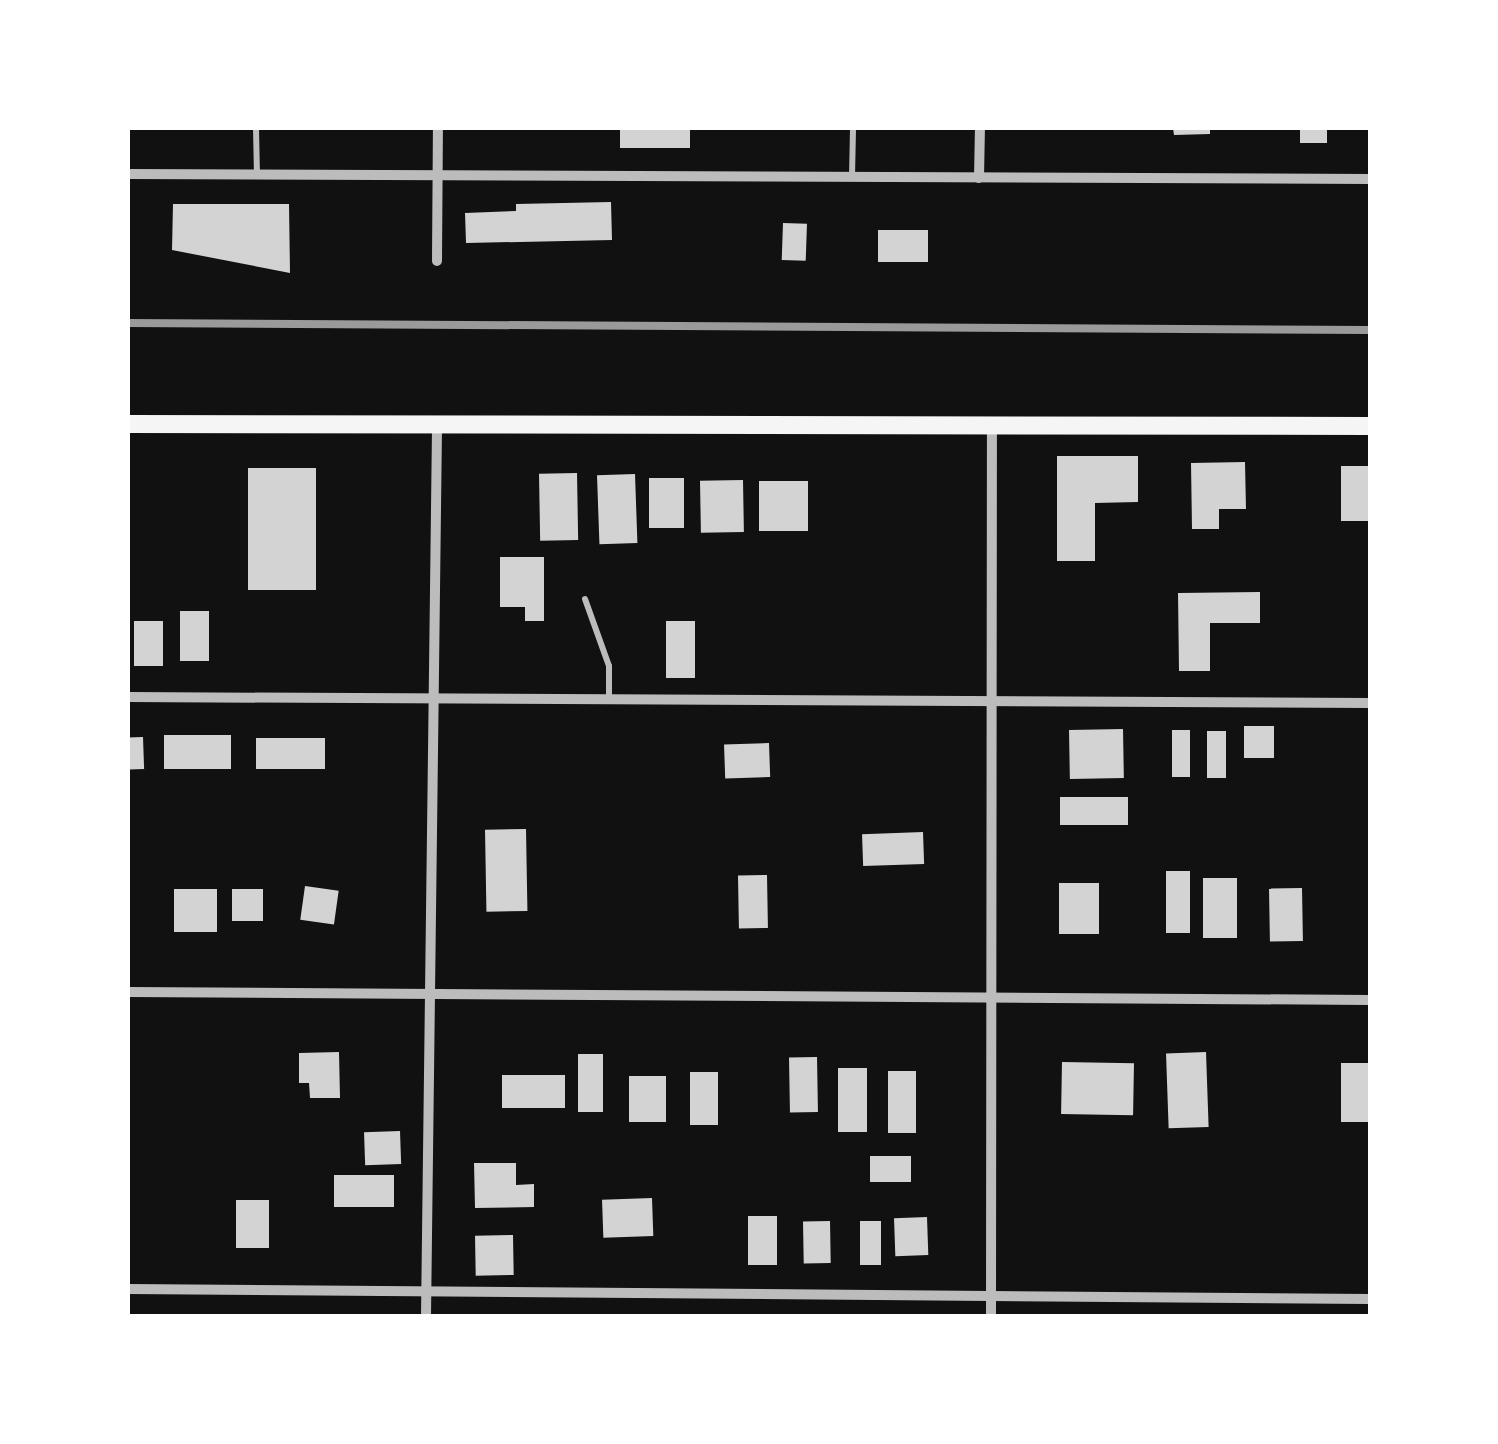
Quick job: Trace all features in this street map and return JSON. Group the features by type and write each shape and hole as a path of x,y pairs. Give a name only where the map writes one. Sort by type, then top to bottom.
{"main road":[{"path":"128,424 1370,426"}],"street":[{"path":"437,261 438,128"},
{"path":"979,178 980,128"},
{"path":"128,174 1370,179"},
{"path":"991,1316 992,424"},
{"path":"426,1316 437,425"},
{"path":"128,698 1370,702"},
{"path":"128,992 1370,1000"},
{"path":"128,1289 991,1299 1370,1299"}],"lane":[{"path":"256,128 257,174"},
{"path":"852,177 853,128"},
{"path":"585,599 608,666 610,699"}],"building":[{"path":"620,128 690,128 690,148 620,148"},
{"path":"1173,128 1210,128 1210,134 1174,135"},
{"path":"1300,128 1327,128 1327,143 1300,143"},
{"path":"611,202 612,240 466,243 465,213 516,211 516,204"},
{"path":"173,204 289,204 290,273 172,250"},
{"path":"783,223 807,224 806,261 782,260"},
{"path":"878,230 928,230 928,262 878,262"},
{"path":"1057,456 1138,456 1138,502 1095,503 1095,561 1057,561"},
{"path":"1245,462 1246,509 1219,509 1219,529 1192,529 1191,463"},
{"path":"1341,466 1370,466 1370,521 1341,521"},
{"path":"248,468 316,468 316,590 248,590"},
{"path":"577,473 578,540 540,541 539,474"},
{"path":"635,474 637,543 599,544 597,475"},
{"path":"649,478 684,478 684,528 649,528"},
{"path":"743,480 744,532 701,533 700,481"},
{"path":"759,481 808,481 808,531 759,531"},
{"path":"500,557 544,557 544,621 525,621 525,607 500,607"},
{"path":"1260,592 1260,623 1210,623 1210,671 1179,671 1178,593"},
{"path":"180,611 209,611 209,661 180,661"},
{"path":"134,621 163,621 163,666 134,666"},
{"path":"666,621 695,621 695,678 666,678"},
{"path":"1244,726 1274,726 1274,758 1244,758"},
{"path":"1123,729 1124,778 1070,779 1069,730"},
{"path":"1172,730 1190,730 1190,777 1172,777"},
{"path":"1207,731 1226,731 1226,778 1207,778"},
{"path":"164,735 231,735 231,769 164,769"},
{"path":"143,737 144,769 129,770 128,738"},
{"path":"256,738 325,738 325,769 256,769"},
{"path":"769,743 770,777 725,779 724,745"},
{"path":"1060,797 1128,797 1128,825 1060,825"},
{"path":"526,829 527,911 486,912 485,830"},
{"path":"923,832 924,864 863,866 862,834"},
{"path":"1166,871 1190,871 1190,933 1166,933"},
{"path":"767,875 768,928 739,928 738,876"},
{"path":"1203,878 1237,878 1237,938 1203,938"},
{"path":"1059,883 1099,883 1099,934 1059,934"},
{"path":"305,886 339,891 334,924 300,920"},
{"path":"1302,888 1303,941 1270,942 1269,889"},
{"path":"174,889 217,889 217,932 174,932"},
{"path":"232,889 263,889 263,921 232,921"},
{"path":"339,1052 340,1098 310,1098 309,1083 299,1083 299,1053"},
{"path":"1206,1052 1209,1127 1169,1128 1166,1053"},
{"path":"578,1054 603,1054 603,1112 578,1112"},
{"path":"789,1057 817,1057 818,1112 790,1112"},
{"path":"1062,1062 1134,1063 1133,1115 1061,1114"},
{"path":"1341,1063 1370,1063 1370,1122 1341,1122"},
{"path":"838,1068 867,1068 867,1132 838,1132"},
{"path":"888,1071 916,1071 916,1133 888,1133"},
{"path":"690,1072 718,1072 718,1125 690,1125"},
{"path":"502,1075 565,1075 565,1108 502,1108"},
{"path":"629,1076 666,1076 666,1122 629,1122"},
{"path":"400,1131 401,1164 365,1165 364,1132"},
{"path":"870,1156 911,1156 911,1182 870,1182"},
{"path":"474,1163 516,1163 516,1185 534,1184 534,1207 475,1208"},
{"path":"334,1175 394,1175 394,1207 334,1207"},
{"path":"652,1198 653,1236 603,1238 602,1200"},
{"path":"236,1200 269,1200 269,1248 236,1248"},
{"path":"748,1216 777,1216 777,1265 748,1265"},
{"path":"927,1217 928,1255 895,1256 894,1218"},
{"path":"803,1221 830,1221 831,1263 804,1263"},
{"path":"860,1221 881,1221 881,1265 860,1265"},
{"path":"513,1235 514,1275 476,1276 475,1236"}],"railway":[{"path":"128,323 1370,330"}]}
